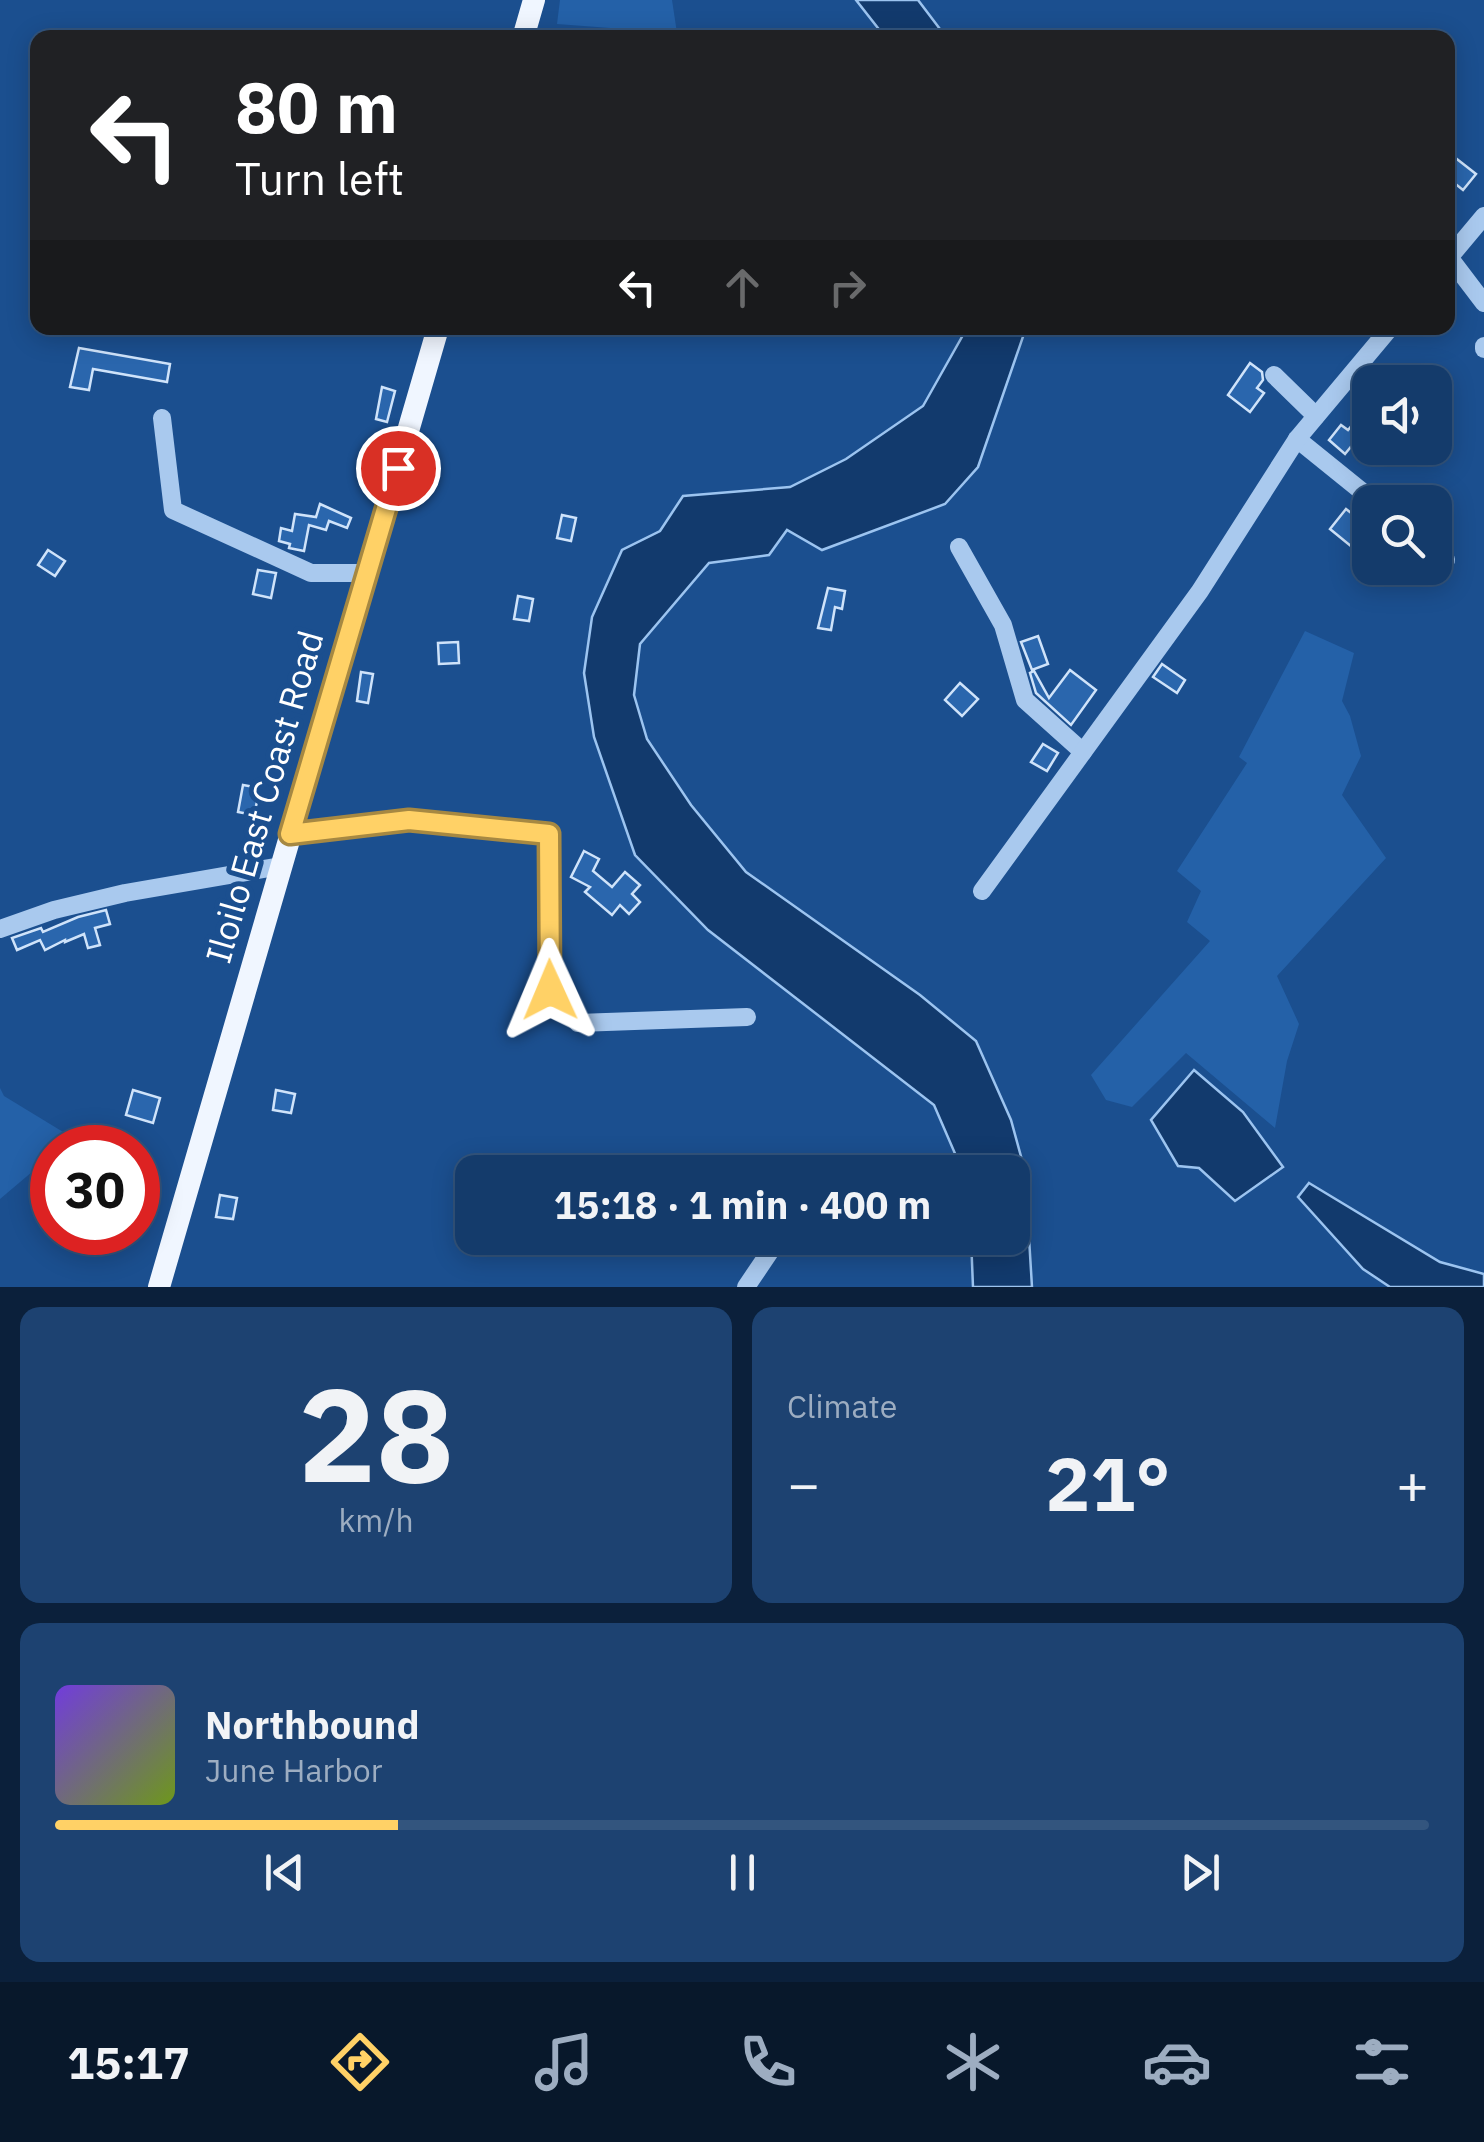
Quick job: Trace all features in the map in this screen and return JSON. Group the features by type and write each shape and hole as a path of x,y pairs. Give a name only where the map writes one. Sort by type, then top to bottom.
{"main road":[{"path":"525,30 534,0"},
{"name":"Iloilo East Coast Road","path":"159,1287 436,335"}],"street":[{"path":"1455,250 1484,216"},
{"path":"1455,267 1484,303"},
{"path":"982,890 1200,591 1297,438 1384,335"},
{"path":"1274,375 1316,416"},
{"path":"162,418 173,510 311,573 367,574"},
{"path":"1297,438 1354,485"},
{"path":"959,547 1004,625 1026,700 1083,752"},
{"path":"290,834 409,820 549,834 550,990 578,1024 747,1018"},
{"path":"0,930 54,910 125,893 281,866"},
{"path":"746,1287 768,1255"}],"shaded area":[{"path":"560,0 672,0 677,30 637,30 557,24"},
{"path":"856,0 918,0 941,30 880,30"},
{"path":"963,335 1024,335 978,467 945,504 822,550 787,530 769,555 709,563 640,644 634,695 647,739 691,805 746,872 920,995 976,1041 1011,1120 1021,1155 956,1155 934,1105 708,930 635,855 594,737 584,673 592,617 622,550 660,531 683,496 790,487 846,459 923,406"},
{"path":"1305,631 1354,653 1342,701 1361,756 1342,795 1386,858 1277,976 1299,1024 1287,1061 1275,1128 1186,1053 1132,1107 1106,1100 1091,1075 1210,941 1187,922 1201,891 1177,871 1247,763 1239,757"},
{"path":"1194,1070 1243,1112 1283,1167 1235,1201 1199,1168 1178,1166 1151,1120"},
{"path":"0,1088 4,1096 52,1125 30,1125 30,1174 0,1199"},
{"path":"1309,1183 1440,1262 1484,1274 1484,1287 1390,1287 1363,1269 1298,1197"},
{"path":"1030,1254 1032,1287 973,1287 972,1255"}],"building":[{"path":"1455,158 1476,174 1463,190 1455,184"},
{"path":"79,348 170,364 167,382 93,369 89,390 70,387"},
{"path":"1250,363 1262,372 1263,380 1257,388 1264,393 1250,412 1228,395"},
{"path":"382,387 395,391 387,422 376,419"},
{"path":"1341,425 1348,430 1352,425 1352,445 1345,454 1329,440"},
{"path":"320,504 351,518 347,528 329,521 326,530 309,525 304,551 279,541 281,528 292,531 295,514 316,517"},
{"path":"1346,509 1352,514 1352,547 1330,529"},
{"path":"562,515 576,518 571,541 557,538"},
{"path":"48,550 65,561 55,576 38,565"},
{"path":"258,570 276,573 271,598 253,594"},
{"path":"828,588 845,591 842,609 835,607 831,630 818,628"},
{"path":"518,596 533,599 529,621 514,619"},
{"path":"1038,636 1048,664 1032,670 1021,642"},
{"path":"458,642 459,663 439,664 438,643"},
{"path":"1162,664 1185,680 1177,693 1153,677"},
{"path":"1070,670 1096,690 1071,725 1036,693 1030,673 1034,671 1049,698"},
{"path":"361,672 373,674 368,703 357,701"},
{"path":"960,683 978,699 962,716 945,700"},
{"path":"1043,744 1058,753 1047,771 1031,762"},
{"path":"243,785 260,788 254,815 238,812"},
{"path":"584,851 599,859 593,871 612,887 625,872 640,885 632,894 640,902 629,914 620,905 612,915 585,892 590,887 571,877"},
{"path":"106,910 110,924 95,928 100,945 88,948 84,934 45,950 40,940 17,950 12,938 41,928 43,932"},
{"path":"133,1090 160,1098 153,1123 126,1115"},
{"path":"276,1090 295,1094 291,1113 273,1110"},
{"path":"220,1195 237,1198 233,1219 216,1217"}],"route":[{"path":"398,468 290,834 409,820 549,834 550,990"}]}
